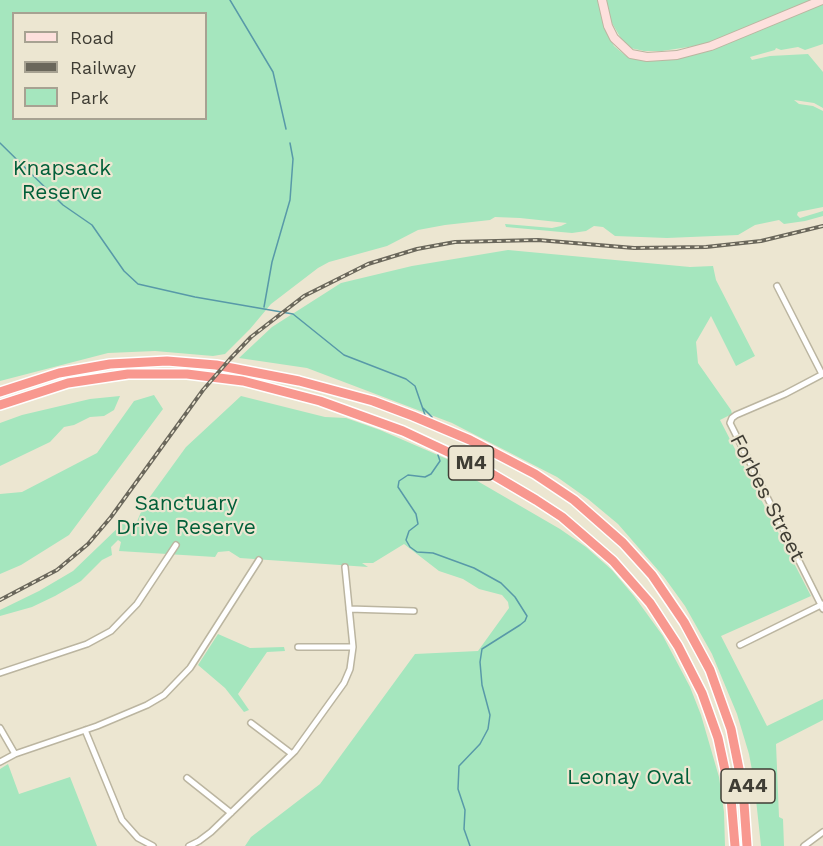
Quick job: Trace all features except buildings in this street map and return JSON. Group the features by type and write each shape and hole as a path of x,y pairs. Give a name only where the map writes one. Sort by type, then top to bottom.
{"highway":[{"name":"M4","path":"0,392 59,373 110,364 167,361 205,364 279,376 352,395 413,416 470,440 525,468 556,487 592,514 638,558 671,601 695,640 718,690 731,729 743,789 747,846"},
{"name":"M4","path":"0,405 31,393 68,383 128,374 187,374 243,381 312,399 403,431 480,467 536,500 562,517 614,561 650,603 678,646 702,693 718,738 731,798 735,846"},
{"name":"A44","path":"731,729 739,744 743,759 753,846"}],"main road":[{"path":"602,0 608,26 618,43 631,54 647,57 676,55 711,46 822,0"}],"street":[{"path":"777,286 823,374"},
{"name":"Forbes Street","path":"822,606 731,428 730,420 736,415 785,394 823,374"},
{"path":"0,673 87,644 111,631 137,604 176,545"},
{"path":"0,762 15,754 85,730 147,705 164,695 190,668 259,560"},
{"path":"189,846 207,836 292,754 341,688 350,669 353,647 345,567"},
{"path":"740,645 822,606"},
{"path":"349,609 414,611"},
{"path":"298,647 353,647"},
{"path":"251,723 292,754"},
{"path":"0,728 15,754"},
{"path":"85,730 122,820 138,838 153,846"},
{"path":"187,778 231,813"},
{"path":"804,846 823,832"}],"green space":[{"name":"Knapsack Reserve","path":"0,0 599,0 605,28 614,46 626,56 641,60 670,60 733,41 713,41 662,51 644,51 626,47 609,18 606,0 823,0 823,44 805,50 798,47 781,50 776,48 750,57 752,60 770,56 808,54 823,72 823,108 814,103 794,100 799,104 813,106 823,111 823,207 798,212 797,215 800,218 823,211 823,216 784,224 779,220 755,225 738,235 667,238 615,236 603,227 594,226 586,231 572,233 506,227 505,224 552,228 567,223 495,217 490,220 418,230 387,246 329,262 318,268 271,304 225,354 213,356 155,351 108,353 0,381"},
{"path":"508,250 690,267 713,266 716,280 755,356 736,366 711,316 696,342 698,363 731,410 732,414 720,420 811,596 721,636 767,726 823,699 823,720 776,744 779,817 783,819 784,846 761,846 749,754 737,714 712,654 685,606 664,577 618,524 557,477 452,423 307,368 239,358 272,327 341,283 412,266"},
{"path":"154,395 163,409 69,535 21,565 0,574 0,494 22,492 97,453 134,401"},
{"path":"120,396 114,410 104,416 90,417 64,427 50,442 0,466 0,423 22,415 90,399"},
{"path":"241,396 325,417 346,418 447,459 467,475 560,529 586,547 612,570 663,636 690,687 701,715 719,777 724,812 725,846 245,846 251,837 320,784 415,654 478,651 509,608 508,602 502,595 479,589 463,579 439,571 404,544 373,563 362,563 368,567 240,558 229,551 218,552 215,557 119,551 121,542 118,540 111,547 112,555 102,560 81,581 32,607 0,616 0,610 73,571 125,521 135,526 144,505 186,447"},
{"path":"218,634 250,648 284,647 285,651 267,652 238,694 249,710 244,712 225,688 198,665"},
{"path":"8,764 19,794 70,777 97,846 0,846 0,769"}],"waterway":[{"path":"230,0 273,72 286,129"},
{"path":"0,143 63,205 92,225 124,271 138,284 195,297 293,314 344,355 406,379 415,386 425,415"},
{"path":"264,307 272,262 290,200 293,159 290,143"},
{"path":"423,408 432,417"},
{"path":"438,455 440,461 431,474 425,477 408,475 399,481 398,487 416,514 418,524 409,531 406,540 417,552 433,553 474,568 501,583 515,597 527,616 520,625 482,649 480,662 482,685 490,715 488,729 480,744 459,766 458,789 465,810 464,829 470,846"}],"railway":[{"path":"0,600 57,570 88,544 111,517 203,390 251,337 304,296 368,264 417,249 455,242 538,240 634,248 706,247 761,241 823,226"}],"park label":[{"name":"Sanctuary Drive Reserve","path":"186,516"},
{"name":"Leonay Oval","path":"629,778"}]}
